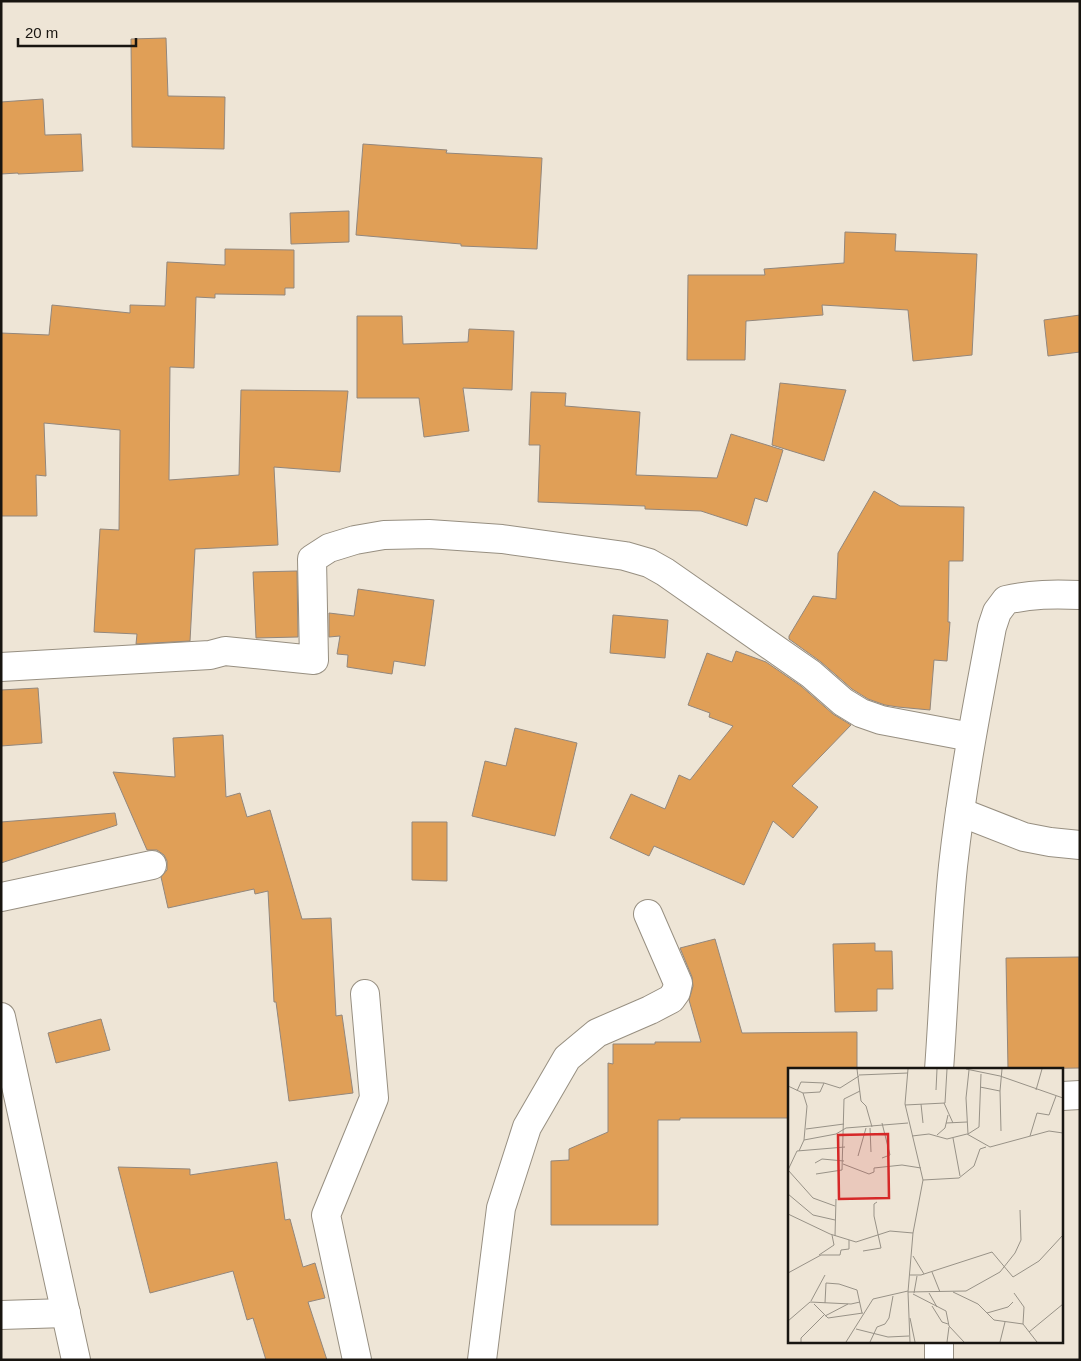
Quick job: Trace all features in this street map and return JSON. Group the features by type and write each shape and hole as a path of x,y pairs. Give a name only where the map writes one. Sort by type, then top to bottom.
{"street":[{"path":"1,667 210,655 225,651 314,660 312,559 329,548 355,540 384,535 429,534 502,538 625,556 649,563 665,572 811,674 844,702 861,713 881,720 971,737"},
{"path":"939,1068 953,867 971,737 992,627 998,612 1006,600 1044,594 1080,594"},
{"path":"960,812 1024,837 1080,845"},
{"path":"1,897 152,865"},
{"path":"482,1360 501,1208 526,1127 566,1058 597,1033 650,1010 671,999 676,992 678,982 648,914"},
{"path":"357,1360 326,1215 374,1098 365,994"},
{"path":"1,1017 76,1360"},
{"path":"1064,1096 1080,1095"},
{"path":"1,1315 66,1313"},
{"path":"939,1344 939,1360"}],"building":[{"path":"166,38 168,96 225,97 224,149 132,147 131,39"},
{"path":"43,99 45,135 81,134 83,171 1,174 1,102"},
{"path":"363,144 447,150 446,153 542,158 537,249 461,246 461,244 356,235"},
{"path":"349,211 349,242 291,244 290,213"},
{"path":"845,232 896,234 895,251 977,254 972,355 913,361 908,310 822,305 823,315 746,321 745,360 687,360 688,275 765,275 764,269 844,263"},
{"path":"225,249 294,250 294,288 285,288 285,295 215,294 215,298 196,297 194,368 170,367 169,480 239,475 241,390 348,391 340,472 274,467 278,545 195,549 190,641 136,644 137,634 94,632 100,529 119,530 120,430 44,423 46,476 36,475 37,516 1,516 1,333 49,335 52,305 130,313 130,305 165,306 167,262 225,265"},
{"path":"1080,315 1080,352 1048,356 1044,320"},
{"path":"357,316 402,316 403,344 468,342 469,329 514,331 512,390 463,388 469,431 424,437 419,398 357,398"},
{"path":"780,383 846,390 824,461 772,445"},
{"path":"531,392 566,393 565,406 640,412 636,475 717,478 731,434 783,450 767,502 755,498 747,526 701,511 645,509 645,506 538,502 540,445 529,445"},
{"path":"874,491 900,506 964,507 963,561 949,561 948,622 950,622 947,661 934,660 930,710 885,705 868,699 852,689 821,662 789,639 813,596 836,599 838,553"},
{"path":"297,571 298,637 256,638 253,572"},
{"path":"358,589 434,600 425,666 394,661 392,674 347,667 348,655 337,654 340,636 329,637 329,613 354,616"},
{"path":"613,615 668,620 665,658 610,653"},
{"path":"736,651 766,662 801,686 833,714 851,725 792,786 818,807 793,838 773,821 744,885 654,846 649,856 610,838 631,794 665,809 679,775 690,780 733,726 709,717 710,713 688,705 707,653 732,662"},
{"path":"38,688 42,743 1,746 1,690"},
{"path":"515,728 577,743 555,836 472,816 485,761 506,766"},
{"path":"223,735 226,797 240,793 247,817 270,810 302,919 331,918 336,1016 342,1015 353,1093 289,1101 276,1002 274,1002 268,891 255,894 254,889 168,908 161,877 167,870 167,861 164,855 157,850 147,850 113,772 175,777 173,738"},
{"path":"115,813 117,825 1,863 1,822"},
{"path":"412,822 447,822 447,881 412,880"},
{"path":"715,939 742,1033 857,1032 857,1068 788,1068 788,1118 680,1118 680,1120 658,1120 658,1225 551,1225 551,1161 569,1160 569,1149 608,1132 608,1063 613,1064 613,1044 701,1042 689,1000 693,986 692,977 680,948"},
{"path":"875,943 875,951 892,951 893,989 877,989 877,1011 835,1012 833,944"},
{"path":"1079,957 1080,1068 1008,1068 1006,958"},
{"path":"101,1019 110,1050 56,1063 48,1033"},
{"path":"277,1162 285,1220 290,1219 303,1267 315,1263 325,1298 308,1302 327,1360 266,1360 253,1318 247,1320 233,1271 150,1293 118,1167 190,1169 190,1175"}]}
